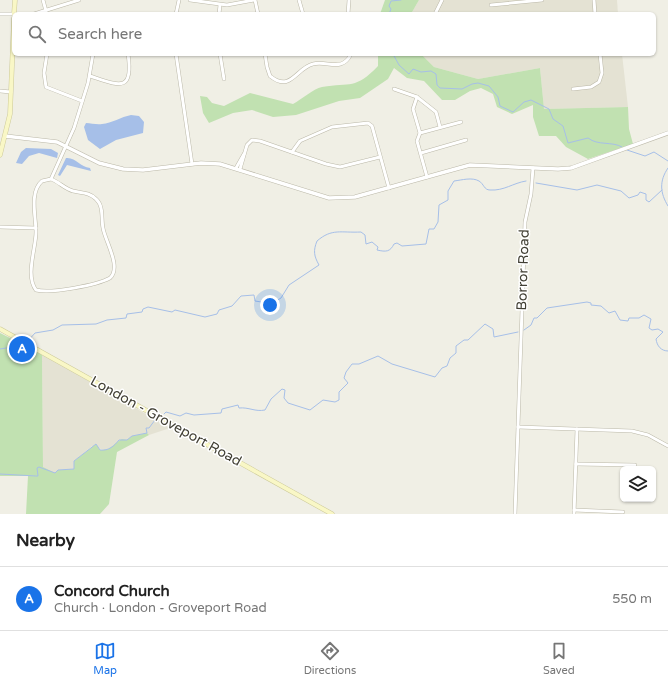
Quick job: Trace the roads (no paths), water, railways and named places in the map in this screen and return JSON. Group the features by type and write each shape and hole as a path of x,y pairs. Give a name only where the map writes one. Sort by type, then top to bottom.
{"main road":[{"path":"14,12 15,0"},
{"path":"0,155 10,114 12,56"},
{"name":"London - Groveport Road","path":"0,329 27,342 332,514"}],"street":[{"path":"43,0 46,11"},
{"path":"42,12 79,0"},
{"path":"176,12 179,0"},
{"path":"190,0 220,5 254,0 257,12"},
{"path":"299,0 302,12"},
{"path":"348,12 349,0"},
{"path":"436,12 442,0"},
{"path":"491,5 542,0"},
{"path":"594,0 595,12"},
{"path":"219,12 220,5"},
{"path":"0,14 12,14"},
{"path":"47,56 44,73 46,87 82,100"},
{"path":"51,179 74,128 90,76 93,56"},
{"path":"90,76 115,83 125,82 130,73 128,56"},
{"path":"176,56 192,164"},
{"path":"220,56 224,79"},
{"path":"265,56 270,76 278,81 282,81 291,79 312,64 322,63 334,66 343,64 349,56"},
{"path":"573,89 591,87 599,82 602,73 600,56"},
{"path":"394,89 417,97 436,112 440,127"},
{"path":"0,91 11,92"},
{"path":"417,97 413,109 420,133 417,141 427,177"},
{"path":"292,152 300,141 321,131 332,127 364,122 372,126 389,188"},
{"path":"420,133 461,122"},
{"path":"5,136 44,140 66,146 99,163 122,169 143,170 213,163 238,168 329,198 349,198 470,165 558,170 571,168 668,133"},
{"path":"238,168 248,143 256,140 326,164 340,167 380,157"},
{"path":"421,153 466,140"},
{"name":"Borror Road","path":"515,514 525,222 531,194 533,168"},
{"path":"44,179 51,179 69,190 90,195 98,201 102,212 103,230 114,263 112,276 106,280 49,291 36,290 31,277 36,228 34,209 37,186 44,179"},
{"path":"0,227 36,228"},
{"path":"518,427 632,431 648,435 668,446"},
{"path":"577,429 574,512 623,512"},
{"path":"576,464 635,466"}],"water":[{"path":"131,115 139,116 144,122 143,133 116,140 100,149 88,140 84,127 86,123 106,123"},
{"path":"26,148 51,149 58,153 57,158 39,153 29,156 22,164 16,163 21,152"},
{"path":"66,158 73,159 83,166 90,168 91,171 67,165 60,176 58,175"}],"waterway":[{"path":"390,12 391,9 389,6 391,1 401,0"},
{"path":"394,56 399,65 409,74 413,69 421,72 431,71 436,74 437,85 440,88 462,89 478,83 489,86 498,97 500,106 513,112 524,102 531,100 549,109 553,119 563,126 568,143 588,138 596,142 614,144 622,147"},
{"path":"627,150 645,156 654,152 668,161"},
{"path":"668,168 662,182 662,192 668,206"},
{"path":"27,342 35,333 53,330 62,325 96,324 107,320 126,318 127,314 142,312 143,309 148,307 172,312 175,310 205,317 217,314 219,310 232,306 241,296 254,295 255,301 268,303 276,301 281,298 289,285 319,265 315,253 317,241 327,234 337,232 361,232 365,235 366,244 372,242 378,247 377,250 383,251 391,249 394,244 397,243 402,246 426,244 429,229 434,229 438,222 439,205 448,200 448,191 454,181 473,179 481,182 486,189 490,190 500,189 526,181"},
{"path":"536,183 577,190 597,185 621,191 629,198 638,195 640,192 646,194 646,200 649,202 662,190"},
{"path":"524,330 531,325 534,318 537,318 547,308 587,302 591,303 591,305 601,306 609,313 615,311 620,320 628,321 629,318 639,318 644,315 651,319 649,328 652,330 658,329 663,332 656,339 658,346 661,349 668,351"},
{"path":"164,414 166,412 180,416 186,413 194,415 221,413 222,409 238,405 239,408 265,410 271,399 282,389 285,390 284,398 288,403 310,410 323,400 335,402 339,400 339,392 348,383 344,378 346,372 352,364 359,364 378,356 392,364 435,377 442,368 447,366 450,358 456,353 456,346 464,340 468,340 485,324 493,329 494,337 518,332"},
{"path":"0,349 25,345"},
{"path":"0,474 38,476 37,468 39,467 55,473 58,470 74,469 74,461 96,444 100,450 109,449 119,440 127,440 132,436 147,433 146,428 149,428 155,420"}],"place":[{"name":"Concord Church","path":"22,349"}]}
